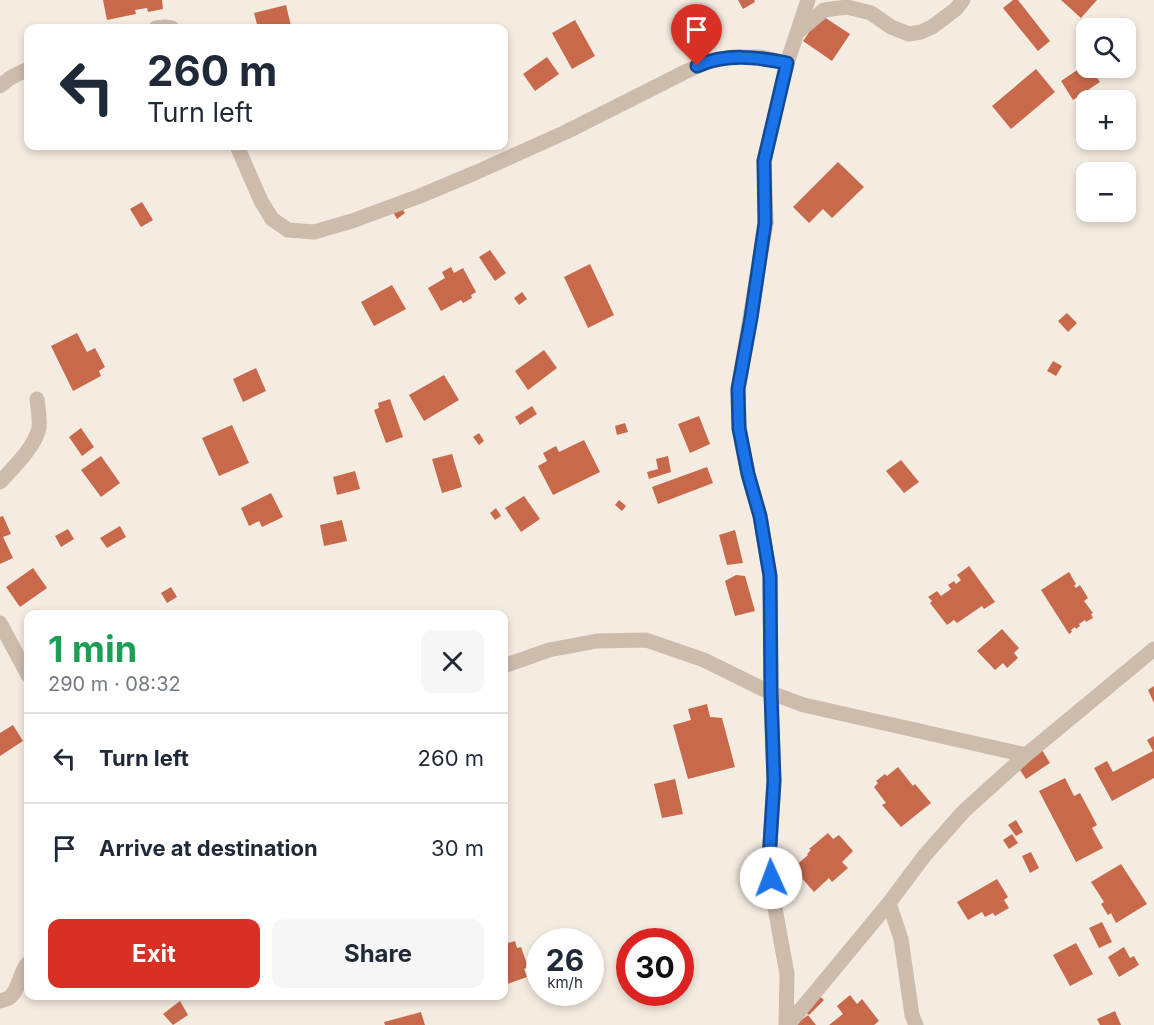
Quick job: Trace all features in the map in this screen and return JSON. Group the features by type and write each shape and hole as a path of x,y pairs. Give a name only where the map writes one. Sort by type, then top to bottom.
{"street":[{"path":"787,1025 787,974 773,897 769,860 774,781 770,576 760,516 748,474 739,428 738,389 765,223 764,161 787,63 808,0"},
{"path":"796,33 824,10 847,7 871,13 891,27 909,34 921,32 932,27 956,9 963,0"},
{"path":"239,150 261,201 272,219 288,230 314,232 411,200 477,172 566,132 710,61 734,57 760,57 787,63"},
{"path":"0,86 24,71"},
{"path":"0,482 18,464 35,439 39,426 37,399"},
{"path":"0,623 24,668"},
{"path":"508,665 549,650 597,641 646,640 704,660 771,693 815,708 1026,755"},
{"path":"787,1025 889,903 925,855 964,811 1026,755 1154,649"},
{"path":"889,903 901,939 912,1015 916,1025"},
{"path":"0,1002 10,998 24,969"}],"building":[{"path":"103,0 162,0 163,9 148,12 147,8 135,10 136,14 107,20"},
{"path":"738,0 754,0 755,2 743,9"},
{"path":"1013,0 1018,0 1050,41 1038,51 1003,8"},
{"path":"1061,0 1097,0 1081,18"},
{"path":"286,5 291,24 257,24 254,13"},
{"path":"821,15 850,34 832,61 803,41"},
{"path":"575,20 595,56 572,69 552,33"},
{"path":"547,57 559,74 535,91 523,74"},
{"path":"1036,69 1055,92 1011,129 992,106"},
{"path":"1076,71 1076,78 1097,78 1100,82 1088,90 1076,90 1076,98 1073,100 1061,81"},
{"path":"838,162 864,187 832,218 823,209 809,223 793,207"},
{"path":"142,202 153,220 141,227 130,209"},
{"path":"401,207 405,213 397,219 393,212"},
{"path":"490,250 506,273 495,281 479,257"},
{"path":"590,264 614,315 588,328 564,277"},
{"path":"451,267 454,273 463,268 476,292 471,295 472,298 463,303 461,300 441,311 428,288 445,278 442,272"},
{"path":"392,285 406,309 374,326 361,302"},
{"path":"522,292 527,299 519,305 514,298"},
{"path":"1067,313 1077,323 1068,332 1058,321"},
{"path":"77,333 87,352 95,348 105,367 99,371 101,376 73,391 51,346"},
{"path":"544,350 557,368 528,390 515,371"},
{"path":"1053,361 1062,366 1056,376 1047,371"},
{"path":"256,368 266,391 243,402 233,379"},
{"path":"444,375 459,400 424,421 409,395"},
{"path":"390,399 403,437 386,443 374,410 379,408 378,403"},
{"path":"532,406 537,414 520,425 515,417"},
{"path":"699,416 710,444 690,453 678,424"},
{"path":"625,423 628,432 617,435 615,426"},
{"path":"232,425 249,463 219,476 202,438"},
{"path":"81,428 94,447 82,456 69,437"},
{"path":"479,433 484,441 479,445 473,437"},
{"path":"584,440 600,472 553,495 538,466 547,461 543,453 556,446 559,452"},
{"path":"452,454 462,487 442,493 432,459"},
{"path":"101,456 120,483 101,497 81,470"},
{"path":"668,456 671,472 649,479 647,472 658,469 656,459"},
{"path":"901,460 919,482 904,493 886,471"},
{"path":"707,467 713,483 658,504 652,487"},
{"path":"355,471 360,489 337,495 333,477"},
{"path":"271,493 283,517 262,527 259,521 249,526 241,508"},
{"path":"524,496 540,519 521,532 505,508"},
{"path":"619,500 626,506 622,511 615,505"},
{"path":"496,508 501,516 495,520 490,513"},
{"path":"3,516 11,534 3,537 13,558 0,564 0,517"},
{"path":"342,520 347,541 324,546 320,525"},
{"path":"120,526 126,537 107,548 100,538"},
{"path":"68,529 74,539 61,547 55,536"},
{"path":"735,530 743,563 727,565 719,535"},
{"path":"969,566 995,602 984,609 982,606 957,623 954,620 947,625 928,597 937,591 941,596 951,589 948,585 954,581 956,584 961,580 957,575"},
{"path":"33,568 47,588 20,607 6,587"},
{"path":"1069,572 1076,584 1074,586 1076,588 1080,585 1088,598 1084,601 1093,613 1091,614 1093,618 1079,624 1080,626 1076,629 1075,627 1069,634 1041,590"},
{"path":"736,575 745,576 755,611 735,616 725,581"},
{"path":"171,587 177,597 167,603 161,593"},
{"path":"1002,629 1019,648 1014,653 1018,658 1007,668 1003,663 995,670 977,651"},
{"path":"1154,686 1154,703 1148,690"},
{"path":"707,704 710,717 722,718 735,767 688,779 673,725 691,720 688,709"},
{"path":"13,725 23,741 0,756 0,733"},
{"path":"1154,736 1154,778 1112,801 1094,768 1107,761 1113,772 1153,751 1147,740"},
{"path":"1042,750 1050,763 1026,779 1018,767"},
{"path":"898,767 931,803 901,827 882,805 886,803 874,787 878,783 876,781"},
{"path":"1065,778 1074,796 1080,793 1097,825 1092,828 1103,848 1076,862 1039,791"},
{"path":"675,779 683,814 662,818 654,784"},
{"path":"1016,820 1023,832 1016,836 1008,825"},
{"path":"828,833 833,839 839,835 853,851 842,862 848,868 832,882 829,878 814,892 793,868 808,855 811,850 809,849"},
{"path":"1012,834 1018,843 1009,849 1003,840"},
{"path":"1031,852 1039,868 1030,873 1022,856"},
{"path":"1121,864 1147,904 1116,923 1111,913 1108,915 1101,904 1104,902 1091,882"},
{"path":"997,879 1008,897 1004,900 1009,908 995,916 993,913 985,917 982,912 968,920 957,902"},
{"path":"1102,922 1112,942 1099,948 1089,928"},
{"path":"515,941 517,948 521,947 526,961 524,969 526,977 508,984 508,943"},
{"path":"1076,943 1093,974 1070,986 1053,955"},
{"path":"1124,947 1130,958 1134,956 1139,965 1119,977 1108,957"},
{"path":"815,992 824,1000 809,1015 800,1007"},
{"path":"850,995 857,1004 862,999 879,1021 874,1025 829,1025 843,1014 837,1006"},
{"path":"180,1001 188,1015 173,1025 163,1014"},
{"path":"1115,1011 1121,1025 1100,1025 1097,1019"},
{"path":"421,1012 425,1025 385,1025 384,1022"},
{"path":"808,1015 816,1025 795,1025"}],"route":[{"path":"697,66 734,57 760,57 787,63 764,161 765,223 738,389 739,428 748,474 760,516 770,576 774,781 769,860 771,878"}]}
